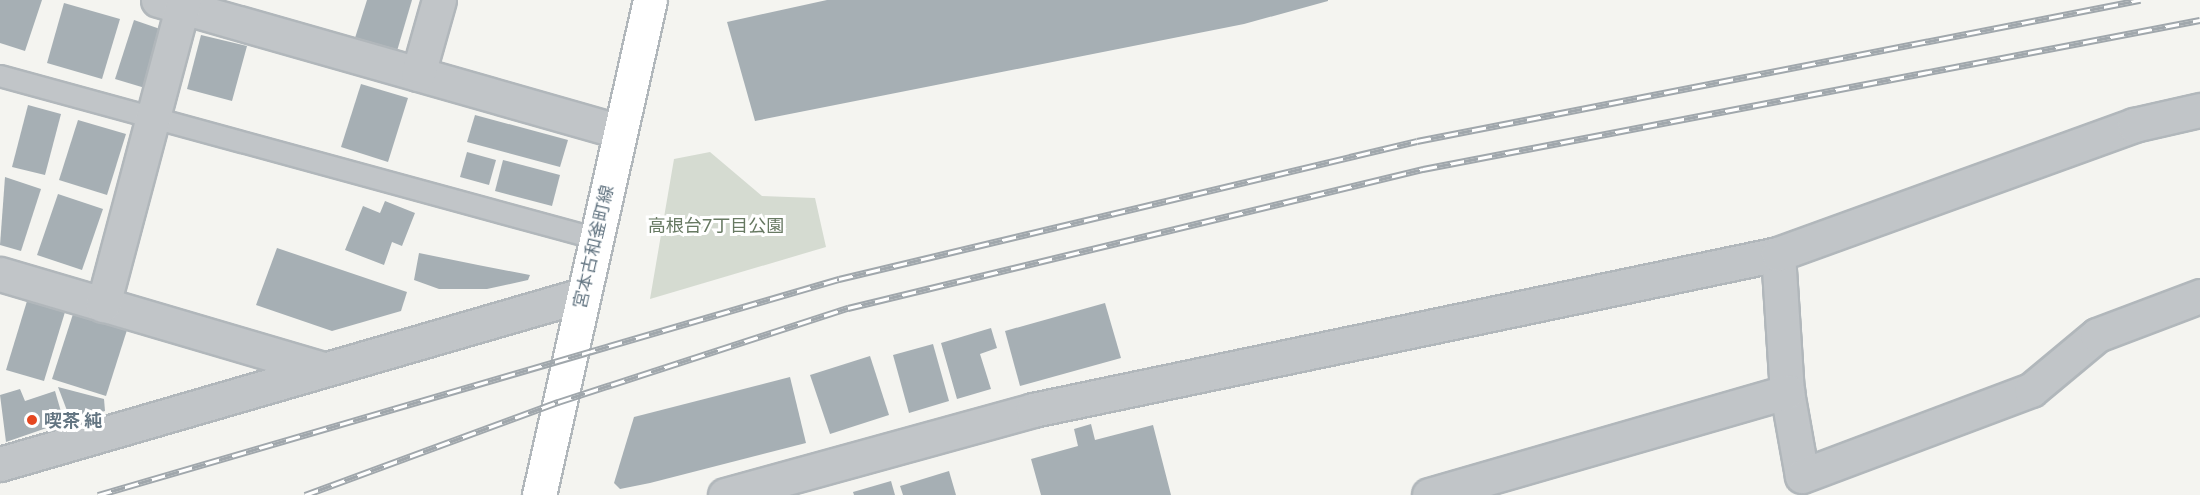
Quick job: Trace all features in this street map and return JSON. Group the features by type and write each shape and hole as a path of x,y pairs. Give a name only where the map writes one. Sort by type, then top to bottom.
{"street":[{"path":"418,74 439,0"},
{"name":"宮本古和釜町線","path":"539,495 594,238 650,0"},
{"path":"103,305 152,120 175,2 620,132"},
{"path":"725,495 1033,410 1778,255 2134,125 2200,110"},
{"path":"1778,255 1787,392 1802,476 2031,390 2097,335 2200,296"},
{"path":"0,274 319,368"},
{"path":"0,464 319,368 582,295"},
{"path":"1429,495 1787,392"}],"lane":[{"path":"0,76 152,120 594,238"}],"green space":[{"name":"高根台7丁目公園","path":"710,152 762,196 815,198 826,247 650,299 674,159"}],"building":[{"path":"0,0 42,0 25,51 0,43"},
{"path":"367,0 412,0 397,51 355,38"},
{"path":"827,0 1328,1 1244,24 755,121 727,22"},
{"path":"64,3 120,19 102,79 47,63"},
{"path":"134,20 163,30 145,88 115,79"},
{"path":"201,35 247,46 232,101 187,89"},
{"path":"361,84 408,98 388,162 341,147"},
{"path":"28,105 61,114 45,175 12,167"},
{"path":"475,115 568,140 560,167 467,142"},
{"path":"78,120 126,134 107,195 59,180"},
{"path":"467,152 496,160 489,185 460,177"},
{"path":"503,160 560,175 552,206 495,191"},
{"path":"5,177 41,189 21,251 0,245"},
{"path":"58,194 103,209 82,270 37,255"},
{"path":"385,201 415,213 402,246 392,242 384,265 345,250 363,206 380,213"},
{"path":"277,248 407,292 401,311 332,331 256,305"},
{"path":"419,253 530,275 528,280 487,289 439,289 414,280"},
{"path":"27,301 65,312 44,381 6,370"},
{"path":"1105,303 1121,358 1020,386 1005,331"},
{"path":"73,314 127,330 106,396 52,379"},
{"path":"991,328 997,348 980,354 991,389 957,399 941,343"},
{"path":"933,344 949,401 909,413 893,355"},
{"path":"870,356 889,415 830,434 810,375"},
{"path":"790,377 806,443 650,483 620,489 614,483 634,417"},
{"path":"58,387 104,399 105,411 71,421"},
{"path":"20,389 25,401 55,391 64,422 6,442 0,395"},
{"path":"1091,424 1095,440 1153,425 1171,495 1041,495 1031,459 1078,446 1074,429"},
{"path":"949,471 956,495 903,495 900,486"},
{"path":"891,481 895,495 854,495 853,492"}],"railway":[{"path":"98,495 839,279 1417,141 2140,0"},
{"path":"305,495 558,402 848,308 1423,169 2200,20"}],"place":[{"name":"喫茶 純","path":"32,420"}]}
